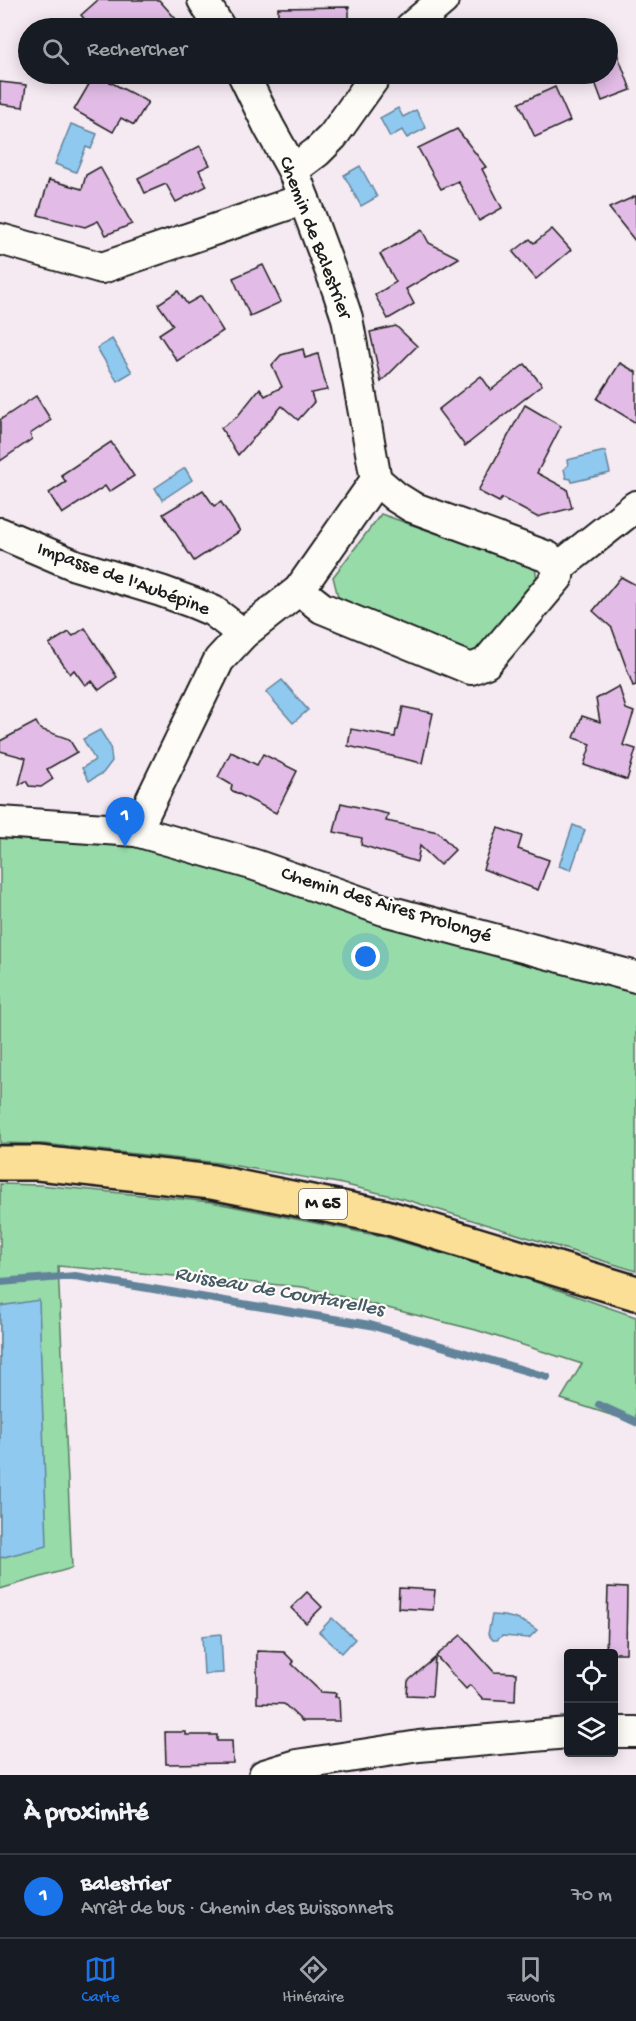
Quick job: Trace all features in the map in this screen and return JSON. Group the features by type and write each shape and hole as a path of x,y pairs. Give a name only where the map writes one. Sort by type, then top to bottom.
{"main road":[{"name":"M 65","path":"0,1163 38,1163 212,1182 386,1217 636,1293"}],"street":[{"path":"203,0 214,18"},
{"path":"422,18 443,0"},
{"name":"Chemin de Balestrier","path":"248,84 293,170 346,318 376,480"},
{"path":"293,170 317,152 333,136 370,84"},
{"path":"0,239 102,268 304,199"},
{"path":"136,831 219,660 243,634 299,590 376,480 412,507 548,557 560,567"},
{"path":"299,590 322,608 471,669 486,663 558,577 560,567 636,506"},
{"name":"Impasse de l'Aubépine","path":"0,533 75,565 194,603 213,611 243,634"},
{"name":"Chemin des Aires Prolongé","path":"0,822 136,831 255,865 384,910 636,976"},
{"path":"618,1732 636,1732"},
{"path":"264,1775 297,1765 419,1746 564,1733"}],"green space":[{"path":"381,514 535,568 538,584 483,650 467,653 338,597 333,577"},
{"path":"0,836 147,846 636,985 636,1271 404,1199 338,1183 219,1163 44,1144 0,1143"},
{"path":"0,1184 40,1185 211,1202 385,1237 521,1277 636,1317 636,1423 561,1399 582,1364 476,1330 303,1287 58,1266 72,1568 0,1589"}],"water":[{"path":"398,108 403,117 416,110 426,128 407,138 402,130 390,137 380,118"},
{"path":"71,124 97,134 91,149 86,147 76,172 55,164"},
{"path":"360,166 377,197 361,206 344,175"},
{"path":"112,339 132,372 117,381 97,348"},
{"path":"605,451 610,473 572,482 571,479 566,478 564,469 568,465 567,460"},
{"path":"185,468 192,480 162,500 155,488"},
{"path":"282,680 308,710 293,723 266,692"},
{"path":"100,730 110,746 112,761 103,773 89,781 82,768 95,760 83,739"},
{"path":"573,825 585,830 571,870 559,866"},
{"path":"39,1300 47,1546 0,1558 0,1306"},
{"path":"492,1615 516,1619 537,1630 529,1638 502,1636 493,1640 488,1634"},
{"path":"332,1618 355,1639 342,1653 319,1632"},
{"path":"221,1634 223,1673 204,1674 202,1636"}],"building":[{"path":"98,0 159,0 175,18 84,18 81,15"},
{"path":"349,7 349,18 278,18 278,8"},
{"path":"618,56 631,90 602,101 596,84 618,84"},
{"path":"0,82 26,85 23,107 0,104"},
{"path":"89,84 114,84 148,102 134,125 121,118 113,132 74,110"},
{"path":"555,87 570,121 535,137 519,103"},
{"path":"457,129 486,167 482,169 502,208 479,221 458,181 441,189 418,148"},
{"path":"200,146 210,165 199,170 207,186 176,202 166,184 145,193 138,178"},
{"path":"100,167 132,224 106,235 98,221 85,227 38,215 49,180 82,189 86,175"},
{"path":"636,196 636,242 609,208"},
{"path":"552,229 571,250 536,279 513,252 530,239 534,243"},
{"path":"422,230 429,243 459,258 406,289 414,304 388,319 375,295 396,282 380,254"},
{"path":"263,265 281,302 250,316 233,278"},
{"path":"178,291 187,304 201,296 223,331 177,361 159,334 173,325 158,304"},
{"path":"396,326 417,346 381,382 370,332"},
{"path":"303,349 305,358 318,354 327,390 311,393 314,402 298,420 282,406 238,455 221,428 237,417 260,388 265,396 282,387 272,365 281,355"},
{"path":"620,363 636,372 636,423 597,399"},
{"path":"525,364 542,385 465,446 438,410 481,376 491,390"},
{"path":"36,396 51,420 30,434 32,439 0,461 0,420"},
{"path":"525,405 561,426 537,473 567,489 572,508 537,517 502,498 499,502 478,491"},
{"path":"111,442 134,476 109,492 105,486 62,514 49,493 66,482 61,475"},
{"path":"203,490 214,506 221,502 240,531 194,561 163,514"},
{"path":"621,577 636,585 636,685 633,686 612,628 593,611"},
{"path":"85,628 117,677 99,690 92,681 85,685 74,670 70,674 49,644 69,632 73,636"},
{"path":"619,686 626,709 634,712 623,745 636,749 627,780 584,765 591,744 574,738 582,716 600,722 596,699"},
{"path":"403,707 433,713 422,763 348,746 351,729 395,737"},
{"path":"36,722 40,729 69,739 77,752 47,769 53,779 41,787 29,786 26,781 19,785 26,758 0,751 0,741"},
{"path":"231,752 257,765 263,754 297,771 276,813 231,790 232,785 218,777"},
{"path":"341,803 388,814 386,821 438,832 455,850 440,865 420,846 417,862 361,845 362,838 334,832"},
{"path":"498,828 522,836 518,849 549,860 538,890 483,869"},
{"path":"608,1587 627,1588 626,1653 618,1653 618,1649 606,1649"},
{"path":"399,1588 435,1590 433,1610 398,1608"},
{"path":"307,1592 322,1607 306,1623 291,1608"},
{"path":"461,1635 494,1672 516,1673 515,1701 483,1699 470,1685 466,1689 436,1656"},
{"path":"257,1651 284,1652 294,1662 292,1664 321,1692 336,1693 335,1697 339,1697 340,1721 302,1721 284,1704 257,1703"},
{"path":"435,1658 432,1696 407,1695 408,1681"},
{"path":"165,1732 217,1735 217,1741 232,1741 233,1763 166,1764"}],"waterway":[{"name":"Ruisseau de Courtarelles","path":"0,1282 75,1276 370,1325 547,1377"},
{"name":"Ruisseau de Courtarelles","path":"599,1405 636,1422"}],"place":[{"name":"Balestrier","path":"125,847"}]}
